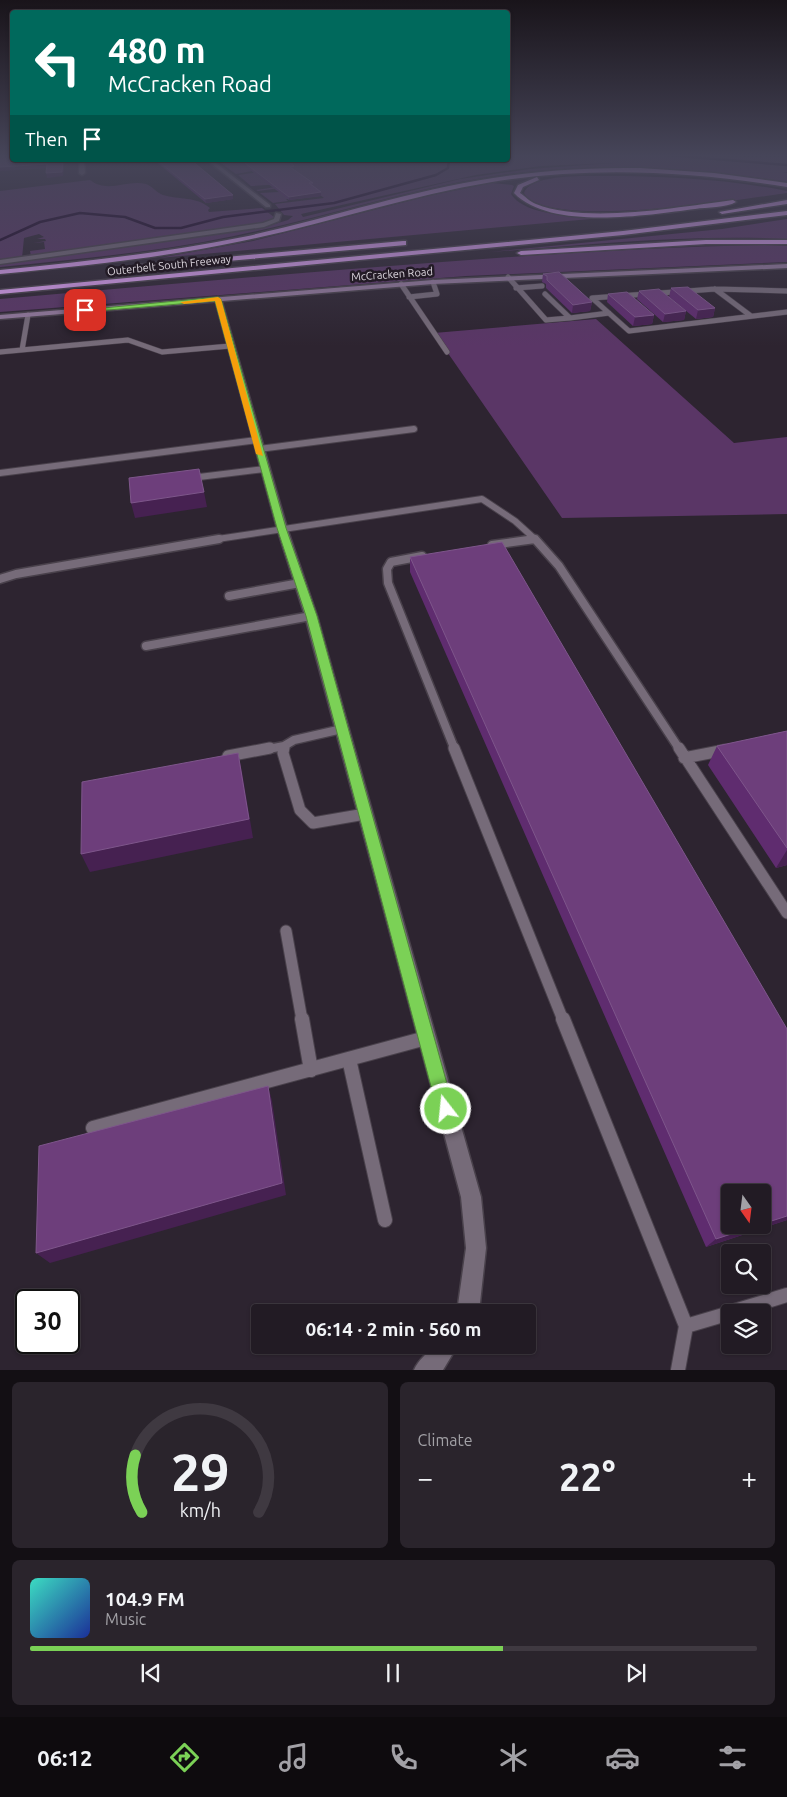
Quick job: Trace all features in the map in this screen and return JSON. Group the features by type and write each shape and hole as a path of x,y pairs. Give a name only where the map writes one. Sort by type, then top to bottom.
{"highway":[{"path":"0,272 132,258 208,246 325,219"},
{"path":"637,222 660,219"},
{"name":"Outerbelt South Freeway","path":"0,292 631,232 738,219"},
{"path":"508,254 706,242 787,242"},
{"name":"Outerbelt South Freeway","path":"129,268 408,243"},
{"path":"113,282 488,255"},
{"name":"Outerbelt South Freeway","path":"0,279 100,270"}],"street":[{"path":"0,262 264,225 277,219"},
{"name":"McCracken Road","path":"0,317 401,284 787,266"},
{"path":"218,299 282,528 312,616 471,1197 476,1248 469,1304"},
{"path":"425,1370 435,1362 441,1354"}],"lane":[{"path":"508,278 546,320 609,313"},
{"path":"409,297 437,294 433,282"},
{"path":"401,284 447,352"},
{"path":"516,288 542,286"},
{"path":"715,289 751,316"},
{"path":"787,291 715,289 592,298 629,330 787,312"},
{"path":"688,291 695,297"},
{"path":"658,293 665,299"},
{"path":"545,294 570,318"},
{"path":"627,296 634,302"},
{"path":"716,314 723,320"},
{"path":"22,350 28,315"},
{"path":"687,317 694,323"},
{"path":"655,320 662,327"},
{"path":"0,352 128,340 162,352 230,346"},
{"path":"0,473 258,444 414,429"},
{"path":"180,479 265,469"},
{"path":"0,579 16,574 282,528 482,500 508,513 536,539 558,566 787,913"},
{"path":"478,548 536,539"},
{"path":"431,555 391,562 387,569 388,583 686,1326 678,1370"},
{"path":"229,596 300,583"},
{"path":"146,646 312,616"},
{"path":"216,758 284,746 294,740 342,729"},
{"path":"284,746 283,753 304,816 313,823 365,814"},
{"path":"684,758 731,748"},
{"path":"286,931 311,1070"},
{"path":"93,1128 426,1038"},
{"path":"349,1060 385,1220"},
{"path":"759,1304 787,1295"},
{"path":"686,1326 721,1316"}],"shaded area":[{"path":"0,219 272,219 258,224 31,256 30,251 45,249 44,242 33,243 46,241 45,239 37,239 44,237 39,234 24,238 22,258 0,260"},
{"path":"307,219 205,242 0,267 0,264 268,226 288,220"},
{"path":"339,219 591,219 159,258 253,241"},
{"path":"787,219 787,239 675,239 490,252 722,229"},
{"path":"765,245 787,246 787,262 466,276 0,312 0,299 110,289 522,256"},
{"path":"596,319 734,443 787,437 787,514 562,518 434,333"}],"building":[{"path":"559,272 592,302 573,305 543,274"},
{"path":"688,287 715,308 698,310 671,288"},
{"path":"659,289 686,311 665,314 639,291"},
{"path":"627,292 654,315 635,317 608,294"},
{"path":"199,469 204,492 131,503 129,478"},
{"path":"502,542 787,1029 787,1216 771,1221 771,1184 721,1184 721,1234 731,1234 716,1239 410,557"},
{"path":"787,731 787,848 717,746"},
{"path":"238,753 249,819 81,854 82,782"},
{"path":"268,1086 282,1183 36,1253 39,1146"}],"waterway":[{"path":"0,240 40,222 54,219"},
{"path":"130,219 155,228 181,228 216,219"}],"slow traffic":[{"path":"184,302 218,299 261,454"}],"route":[{"path":"85,310 218,299 282,528 312,616 446,1109"}]}
